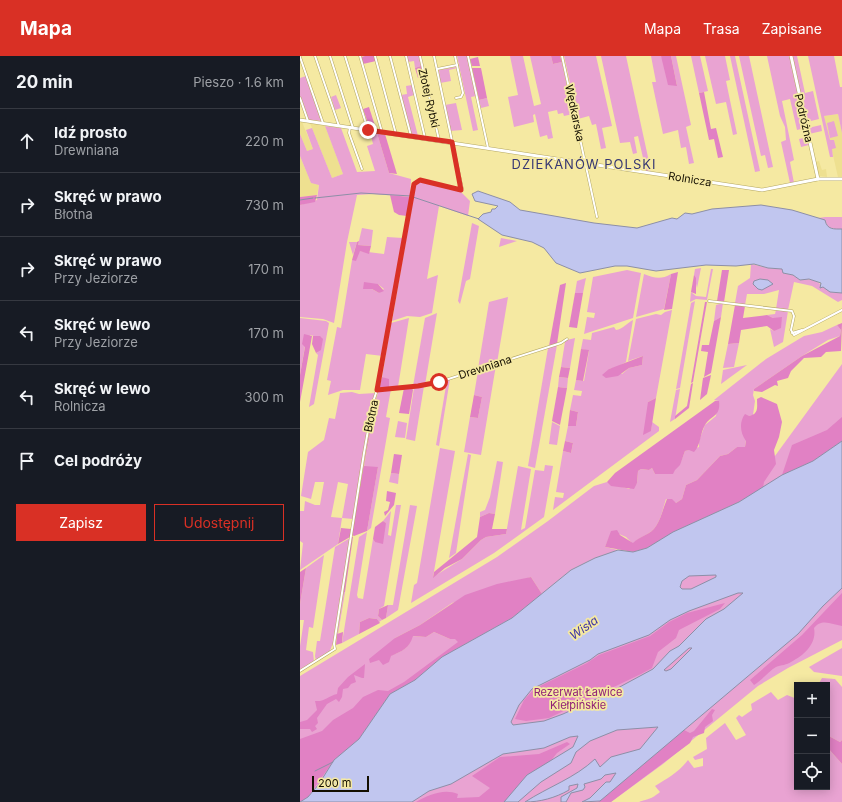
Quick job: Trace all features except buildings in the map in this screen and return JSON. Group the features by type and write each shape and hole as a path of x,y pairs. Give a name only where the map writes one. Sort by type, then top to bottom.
{"street":[{"path":"315,56 339,126"},
{"path":"330,56 352,128 349,133 362,169"},
{"path":"345,56 368,130"},
{"path":"360,56 382,132"},
{"path":"375,56 396,134"},
{"path":"390,56 411,136"},
{"path":"406,56 425,138"},
{"name":"Złotej Rybki","path":"420,56 439,140"},
{"path":"434,56 452,142"},
{"path":"455,56 463,93 461,96 456,98"},
{"path":"468,56 488,148"},
{"name":"Wędkarska","path":"562,56 597,217"},
{"name":"Podróżna","path":"791,56 818,180"},
{"path":"300,57 323,123"},
{"path":"437,69 457,65"},
{"path":"300,98 308,121"},
{"name":"Rolnicza","path":"300,120 439,140 764,191 818,180 842,179"},
{"name":"Błotna","path":"300,671 335,649 334,644 373,402 377,390 414,184 420,180 461,190 452,142"},
{"path":"709,301 792,311 794,316 793,334 842,310"},
{"name":"Drewniana","path":"377,390 418,386 439,382 561,343 566,339"}],"shaded area":[{"path":"838,114 842,133 842,177 838,177 824,116"},
{"path":"300,122 302,122 313,149 307,151 300,134"},
{"path":"310,123 325,126 343,174 332,178"},
{"path":"300,156 311,183 319,184 317,195 300,197"},
{"path":"819,161 822,170 826,169 827,177 819,176 815,162"}],"green space":[{"path":"374,56 376,61 363,64 361,57"},
{"path":"406,56 419,56 421,66 415,68 414,61 408,62"},
{"path":"457,56 467,56 476,96 471,97 478,130 473,131"},
{"path":"510,56 523,56 534,106 541,104 530,56 551,56 553,64 562,62 573,114 564,116 563,113 558,114 557,110 548,112 553,138 548,139 547,135 540,137 535,114 533,115 534,122 514,127 508,97 518,95"},
{"path":"551,56 560,56 562,62 553,64"},
{"path":"564,56 596,56 612,126 602,128 606,148 601,149 596,124 592,125 589,116 578,119"},
{"path":"601,56 626,56 651,171 646,171 638,136 634,137 637,153 633,154 630,142 620,143"},
{"path":"651,56 661,56 677,86 671,56 676,56 691,125 686,127 694,163 689,164 686,147 681,148 678,130 663,134 652,82 656,82"},
{"path":"661,56 671,56 677,86 668,85"},
{"path":"691,56 700,56 708,91 699,93"},
{"path":"705,56 725,56 730,80 726,81 737,134 733,135 726,102 716,104"},
{"path":"730,56 735,56 760,171 755,172"},
{"path":"739,56 749,56 773,167 768,168 765,155 761,156"},
{"path":"767,56 790,56 805,128 797,130 790,99 782,101 794,160 790,162 794,183 790,183 781,142 786,140 785,127 780,116"},
{"path":"792,56 797,56 805,93 813,91 819,119 807,122"},
{"path":"808,56 834,56 840,87 842,87 842,133 838,114 824,116 830,140 834,140 836,148 832,149 833,157 830,157"},
{"path":"478,57 480,66 472,66 470,59"},
{"path":"421,66 424,77 418,78 415,68"},
{"path":"457,68 449,70 451,81 440,83 439,70"},
{"path":"472,68 481,68 487,98 479,100"},
{"path":"306,76 323,121 309,120 300,96 300,78"},
{"path":"412,85 414,95 408,97 418,136 412,135 401,95 407,94 406,86"},
{"path":"704,92 711,129 716,128 723,157 718,158 714,139 709,140 699,93"},
{"path":"336,95 341,108 335,110 331,97"},
{"path":"487,98 489,106 481,108 479,100"},
{"path":"456,103 462,130 450,131 445,105"},
{"path":"369,107 376,129 370,129 363,109"},
{"path":"834,121 838,136 830,138 827,123"},
{"path":"821,125 822,131 809,134 808,128"},
{"path":"325,126 341,128 357,172 375,171 367,146 373,144 370,132 377,133 389,173 411,179 410,197 373,194 357,195 347,242 334,323 323,319 300,317 300,205 317,200 319,185 311,183 300,156 300,134 307,151 313,149 306,130 312,128 332,178 343,174"},
{"path":"377,133 385,134 397,174 389,173"},
{"path":"808,137 809,145 801,147 799,139"},
{"path":"419,181 461,192 470,201 468,216 439,206 427,279 438,275 432,313 420,317 407,316 392,321 416,183"},
{"path":"317,195 315,202 300,205 300,197"},
{"path":"390,195 410,197 407,216 399,215 394,212"},
{"path":"842,217 842,229 831,228 827,226 825,220 818,218"},
{"path":"472,223 479,226 470,279 466,281 460,304 458,301"},
{"path":"362,228 373,230 371,246 358,245"},
{"path":"387,237 403,238 383,356 366,354 360,390 343,390 328,395 331,381 327,380 337,327 341,328 352,260 356,260 358,252 360,251 384,254","holes":["378,284 384,289 379,293 370,288"]},
{"path":"501,238 517,241 499,247"},
{"path":"359,241 358,245 371,246 369,254 360,251 356,261 352,260 357,242"},
{"path":"349,242 357,242 353,255"},
{"path":"751,264 768,268 783,269 783,273 793,275 800,280 812,280 819,283 821,285 820,287 825,287 830,292 842,293 842,300 838,302 812,286 794,282 788,310 776,309 779,290 764,294 747,294 745,305 735,303 738,286 750,278"},
{"path":"701,268 697,288 694,275 695,269"},
{"path":"711,269 713,269 707,300 696,299 690,302 691,292 696,296 706,297"},
{"path":"627,270 641,273 633,318 584,334 587,317 594,318 595,313 587,312 593,277"},
{"path":"722,270 729,270 724,302 717,301"},
{"path":"678,272 672,309 664,310 671,274"},
{"path":"644,274 658,278 671,274 664,309 636,317"},
{"path":"694,275 696,278 696,294 691,292"},
{"path":"586,278 583,293 575,293 577,281"},
{"path":"364,282 378,284 384,291 379,293 372,289 363,289"},
{"path":"566,283 557,344 549,346 560,285"},
{"path":"575,293 583,293 577,328 569,327"},
{"path":"508,297 497,363 478,369 489,302"},
{"path":"695,301 680,388 676,389 691,303"},
{"path":"705,302 707,302 693,382 691,383"},
{"path":"723,303 721,317 714,321 716,305"},
{"path":"735,305 745,306 743,318 767,315 773,318 782,317 781,328 774,331 767,326 741,330 739,343 728,344"},
{"path":"672,310 656,398 648,402 651,431 652,422 659,427 659,431 553,510 555,497 563,498 564,493 556,492 563,451 571,453 573,443 565,441 568,426 576,426 578,412 570,410 573,395 581,396 582,391 574,390 576,380 584,381 589,351 581,349 583,339 591,340 592,333 614,327 616,330 633,320 626,362 609,369 622,374 629,368 642,365 643,356 628,361 636,319 656,314 661,315"},
{"path":"776,310 788,311 783,342 774,347 770,329 774,331 782,318 773,318 767,315 775,314"},
{"path":"437,313 425,385 413,386 425,318"},
{"path":"721,317 711,373 704,377 708,352 701,351 702,345 709,345 714,321"},
{"path":"300,318 326,321 329,323 314,404 309,407 318,355 316,353 318,352 322,338 310,335 305,346 300,375"},
{"path":"409,318 398,387 389,388 389,380 382,377 391,323"},
{"path":"842,323 841,351 826,352 821,357 804,358 791,371 788,378 777,381 778,386 775,385 762,392 754,391 754,389 802,356 840,336 841,330 837,325"},
{"name":"Rezerwat Ławice Kiełpińskie","path":"837,325 841,330 840,336 828,340 802,356 754,389 753,395 755,401 753,415 749,416 745,448 737,447 728,454 720,456 697,480 686,485 682,499 676,503 666,499 659,520 654,529 633,544 626,537 612,531 605,547 618,550 595,558 571,570 542,594 531,577 452,603 420,625 395,638 390,656 407,647 412,636 426,637 434,632 450,639 524,610 740,504 842,364 842,640 788,668 758,686 663,764 611,802 300,802 300,676 497,557 594,486 607,482 612,485 629,489 637,483 638,471 641,469 649,470 652,468 655,474 671,471 678,466 685,451 699,447 699,441 705,425 716,416 718,401 714,400 766,359 804,336 822,332"},
{"path":"304,334 312,336 300,402 300,375 305,347 302,344"},
{"path":"313,336 320,336 323,339 321,350 316,353 312,344"},
{"path":"575,338 570,368 561,367 565,342"},
{"path":"739,343 734,367 723,368 728,344"},
{"path":"557,345 535,468 528,466 548,348"},
{"path":"581,349 589,350 583,381 576,380"},
{"path":"643,356 642,365 629,368 618,376 606,378 602,375 609,369"},
{"path":"496,365 481,455 464,452 470,417 478,418 482,397 474,395 478,371"},
{"path":"747,365 721,384 723,370"},
{"path":"561,367 570,368 568,378 559,377"},
{"path":"711,375 707,394 700,400 703,378"},
{"path":"382,377 389,379 389,388 379,389"},
{"path":"559,377 568,378 567,388 558,387"},
{"path":"450,379 439,446 436,445 447,380"},
{"path":"693,383 689,408 675,419 675,416 687,406 691,384"},
{"path":"424,386 415,441 406,439 414,388"},
{"path":"558,387 567,388 560,425 552,421"},
{"path":"404,388 412,388 413,390 409,414 399,413"},
{"path":"391,389 386,417 390,418 371,528 367,531 378,467 364,467 378,391"},
{"path":"680,389 675,419 670,422 676,390"},
{"path":"340,393 376,393 371,407 353,519 342,518 338,544 300,570 303,543 300,541 300,511 304,511 305,501 315,505 320,505 324,482 315,482 311,499 301,496 308,452 324,440 329,418 335,419","holes":["338,482 348,484 342,518 331,517"]},
{"path":"474,395 482,397 478,418 470,417"},
{"path":"377,396 364,466 378,467 367,531 354,536 352,535 374,403"},
{"path":"761,397 777,404 782,422 779,437 774,450 776,464 764,482 763,488 739,502 674,532 647,548 633,552 605,547 611,531 617,530 620,535 633,543 654,529 667,499 672,499 676,503 682,499 686,485 697,480 720,456 728,454 737,447 745,447 746,441 741,431 742,420 745,414 749,416 756,412 757,399"},
{"path":"656,398 651,431 643,435 648,402"},
{"path":"715,401 719,401 717,413 705,425 694,452 689,450 685,451 680,465 673,474 655,474 652,468 649,470 641,469 638,471 637,483 634,489 611,486 607,482 615,473"},
{"path":"570,410 578,412 576,426 568,426"},
{"path":"842,417 842,441 813,461 782,475 792,445 827,430"},
{"path":"398,421 407,423 405,438 395,437"},
{"path":"552,422 560,426 557,445 549,444"},
{"path":"565,441 573,443 571,453 563,451"},
{"path":"440,448 455,451 433,577 462,559 486,537 506,534 518,466 531,469 521,530 525,528 535,470 544,471 545,465 553,466 544,517 494,553 411,603 414,585 417,583"},
{"path":"394,454 402,455 399,474 391,473"},
{"path":"468,454 471,455 456,553 449,558"},
{"path":"497,461 503,462 495,514 489,513 480,517 480,512 485,510 490,497"},
{"path":"391,473 399,474 398,484 389,482"},
{"path":"387,491 396,493 394,505 385,516 384,512 388,510 390,502 386,501"},
{"path":"396,505 401,505 384,606 379,609 378,616 382,620 379,622 377,619 369,618 360,622 359,634 342,643 359,537 367,532 357,595 358,598 363,599 373,539 375,542 386,523 383,521 391,511 388,535 391,536"},
{"path":"410,505 417,506 398,610 386,618 388,605 393,605"},
{"path":"489,513 495,514 492,529 507,529 506,534 486,537 481,540 462,559 445,568 433,578 434,572 477,537 480,517"},
{"path":"383,521 386,523 383,544 375,542 373,539 375,527"},
{"path":"341,528 351,529 350,537 338,544"},
{"path":"352,537 345,592 343,592"},
{"path":"350,538 333,643 329,653 316,661 315,656 317,641 320,641 335,547"},
{"path":"324,555 313,628 309,627 306,650 313,652 314,662 300,670 300,646 304,620 300,620 300,604 306,568"},
{"path":"306,568 300,604 300,572"},
{"path":"531,577 542,594 512,618 442,657 415,680 390,694 359,739 334,760 308,797 300,802 300,739 322,731 333,720 353,708 363,697 378,690 388,691 404,682 458,642 455,639 450,639 434,632 426,637 413,636 407,647 391,656 389,662 383,665 379,660 370,663 369,659 395,638 420,625 465,595 497,584"},
{"path":"343,592 345,592 337,634"},
{"path":"842,593 842,626 827,622 817,625 814,628 814,639 812,644 801,656 789,663 776,667 754,685 750,680 802,635"},
{"path":"725,603 720,609 679,630 676,638 658,652 652,668 549,718 526,721 515,719 524,700 534,689 587,663 599,655 650,636 669,622 687,613"},
{"path":"388,605 386,618 382,620 378,616 379,609"},
{"path":"369,618 377,619 380,623 359,634 360,622"},
{"path":"343,632 342,643 336,645 337,634"},
{"path":"842,648 842,676 814,672 809,667"},
{"path":"365,664 364,678 354,675 356,682 351,684 348,688 343,689 342,697 339,702 336,699 327,704 317,718 318,723 315,726 317,729 312,732 310,729 300,729 300,722 307,720 317,710 315,701 321,701 337,694 338,688 348,677"},
{"path":"822,678 835,679 842,687 842,740 840,742 830,737 830,682 820,682"},
{"path":"771,692 778,700 787,695 794,698 794,790 830,790 830,750 842,764 842,802 639,802 652,798 660,792 655,786 677,771 688,760 694,768 703,766 703,758 695,760 693,757 707,749 706,738 725,723 736,740 746,735 736,718 739,715 742,717 752,710 751,704"},
{"path":"712,709 715,710 712,715 713,721 705,727 704,733 693,737 690,743 611,802 598,802 684,730 690,733 694,731"},
{"path":"830,737 840,742 842,740 842,764 830,750"},
{"path":"567,742 570,744 557,753 546,767 508,802 416,802 436,793 442,792 453,792 458,794 457,798 479,797 490,788 472,776 500,757 539,754"}],"water":[{"path":"478,191 510,202 520,210 594,223 637,228 672,218 677,219 685,213 692,214 712,209 761,205 792,210 825,220 827,226 831,228 842,229 842,293 830,292 823,287 820,288 821,283 809,279 800,280 793,275 783,273 782,269 768,268 754,264 736,266 706,265 656,271 627,266 615,266 580,273 556,263 544,248 532,242 502,235 478,219 483,214 491,212 492,209 495,209 498,206 475,201 472,194"},
{"path":"760,279 768,280 773,284 762,290 758,289 753,284 754,281"},
{"name":"Rezerwat Ławice Kiełpińskie","path":"842,441 842,588 823,606 798,634 600,801 582,802 590,798 606,782 610,782 616,773 605,775 601,779 584,784 585,787 583,790 571,793 566,802 561,802 561,797 577,788 578,784 569,786 569,790 553,797 525,802 579,772 595,759 600,767 611,757 640,749 658,727 617,730 590,741 576,752 571,763 541,782 518,802 504,802 527,775 573,747 578,736 570,737 544,748 503,754 451,784 429,791 412,802 300,802 308,797 319,784 334,760 359,739 390,694 415,680 442,657 512,618 571,570 595,558 618,550 633,552 647,548 673,532 739,502 782,475 813,461","holes":["716,575 716,577 691,589 682,589 680,587 682,581 689,576","738,593 743,593 724,609 706,619 679,646 670,651 653,669 603,696 563,714 544,721 513,725 511,722 519,705 532,689 590,660 598,654 649,635 670,620 689,611","689,648 692,648 671,669 666,671 664,670"]}],"waterway":[{"path":"315,198 361,193 411,196"},
{"path":"413,197 479,219"},
{"path":"300,200 313,198"},
{"path":"315,771 333,762"}],"district":[{"name":"DZIEKANÓW POLSKI","path":"584,164"}],"route":[{"path":"368,130 452,142 462,188 461,190 420,180 417,180 414,184 377,390 424,386 439,382"}],"water label":[{"name":"Wisła","path":"584,628"}]}
